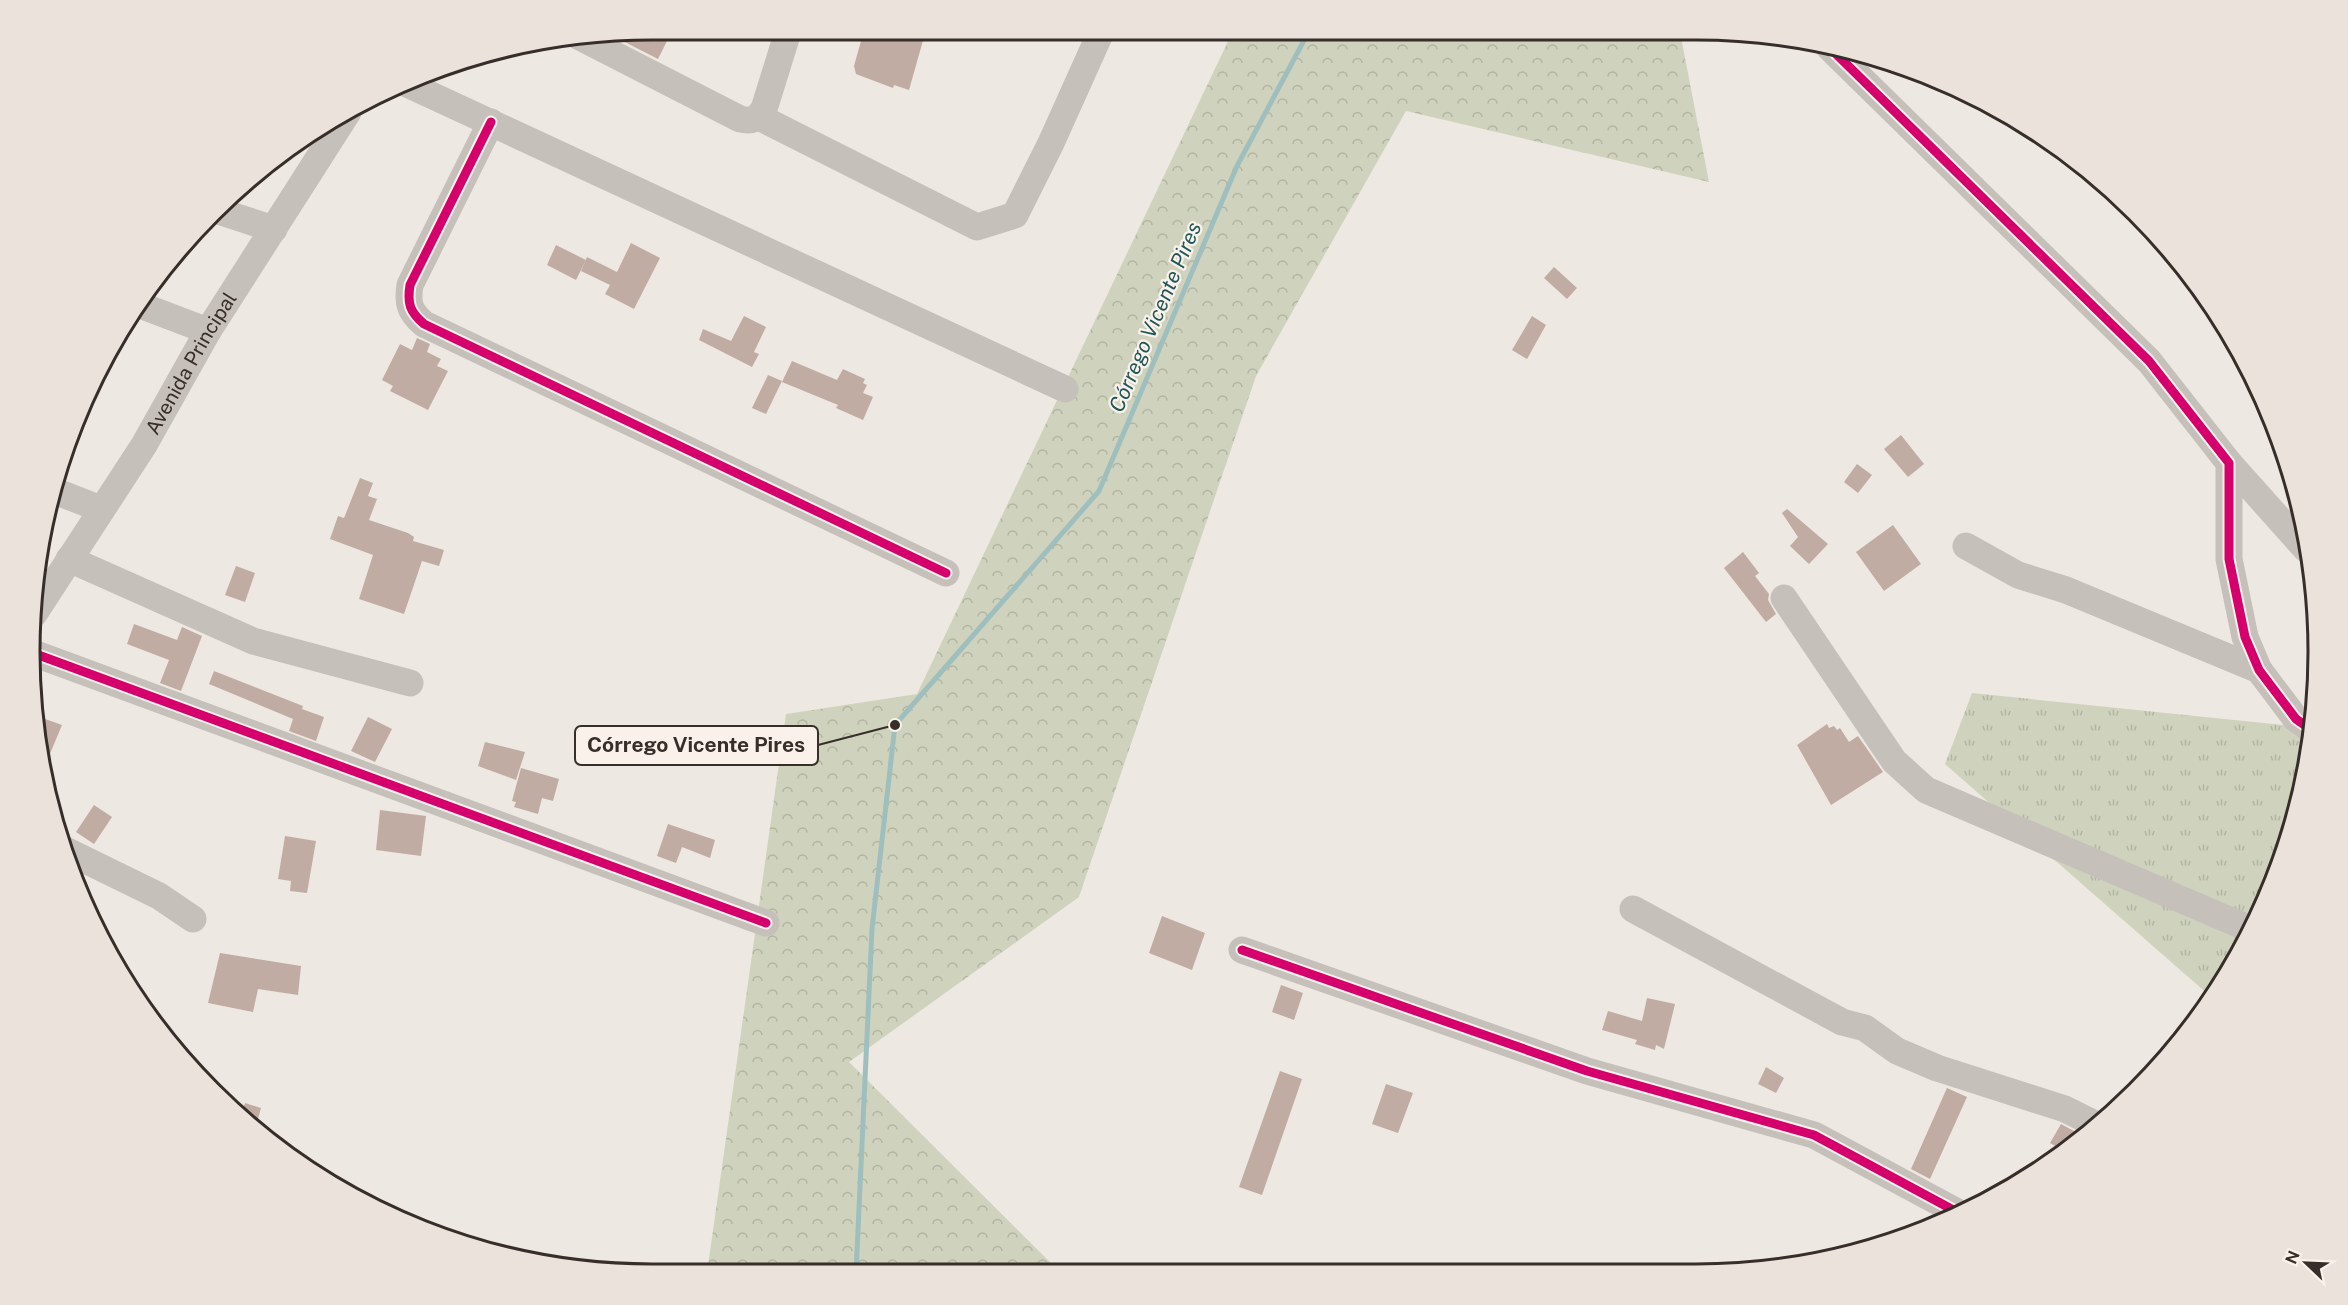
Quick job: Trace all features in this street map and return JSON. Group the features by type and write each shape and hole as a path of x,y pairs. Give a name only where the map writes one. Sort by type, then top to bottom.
{"street":[{"path":"593,44 740,119 750,121 759,117 764,109 785,41"},
{"path":"759,117 977,227 1015,214 1051,143 1097,41"},
{"path":"1839,57 2149,361 2229,463 2297,539"},
{"path":"416,88 1065,389"},
{"path":"491,122 410,285 408,300 412,314 424,324 946,573"},
{"name":"Avenida Principal","path":"43,599 144,446 208,331 339,127"},
{"path":"227,214 274,229"},
{"path":"147,308 208,331"},
{"path":"2229,463 2229,559 2244,637 2259,670 2296,719 2303,724"},
{"path":"61,494 101,509"},
{"path":"1966,546 2018,575 2066,590 2259,670"},
{"path":"69,559 253,641 410,683"},
{"path":"1784,598 1894,761 1926,790 2243,926"},
{"path":"40,656 766,923"},
{"path":"75,855 159,896 193,919"},
{"path":"1634,909 1842,1022 1865,1028 1897,1051 1937,1068 2065,1109 2089,1121"},
{"path":"1242,950 1587,1071 1814,1135 1950,1208"}],"green space":[{"path":"1228,41 1682,41 1709,182 1406,111 1256,376 1079,897 849,1062 1052,1264 708,1264 786,714 917,694"},
{"path":"1972,693 2303,727 2287,811 2261,887 2226,958 2205,992 1945,764"}],"building":[{"path":"667,41 658,59 624,42"},
{"path":"861,41 923,41 909,90 894,85 893,88 856,74 854,66"},
{"path":"631,243 660,258 634,309 605,294 610,285 581,271 587,257 617,272"},
{"path":"556,245 586,260 576,280 547,265"},
{"path":"1554,267 1577,288 1567,299 1544,278"},
{"path":"744,316 766,327 754,352 759,354 752,367 699,340 703,329 731,341"},
{"path":"1532,316 1546,325 1527,359 1512,350"},
{"path":"417,338 430,344 427,352 441,359 437,366 448,371 428,410 390,391 393,386 382,380 400,344 412,350"},
{"path":"792,361 837,380 843,369 865,379 863,383 867,385 863,393 873,397 863,420 836,408 838,405 782,382"},
{"path":"768,375 782,381 766,414 752,408"},
{"path":"1901,435 1924,464 1908,477 1884,449"},
{"path":"1857,464 1872,475 1858,493 1844,482"},
{"path":"360,478 373,483 368,496 377,499 369,520 408,533 414,537 413,541 444,550 439,566 422,561 404,614 359,599 373,555 330,539 338,516 344,518"},
{"path":"1787,509 1828,544 1809,564 1790,546 1798,537 1782,513"},
{"path":"1893,525 1921,564 1884,591 1856,552"},
{"path":"1743,552 1759,573 1755,576 1769,594 1768,600 1776,614 1766,622 1724,568"},
{"path":"236,566 255,573 245,602 225,595"},
{"path":"134,624 177,640 182,627 202,636 181,691 160,683 169,660 127,644"},
{"path":"214,671 303,706 302,709 324,717 316,741 289,731 293,719 209,684"},
{"path":"368,717 392,729 375,762 351,751"},
{"path":"45,719 62,725 49,755"},
{"path":"1827,724 1829,728 1834,726 1837,730 1840,728 1849,742 1858,736 1883,772 1831,805 1797,745"},
{"path":"485,742 525,752 516,780 478,766"},
{"path":"521,768 559,779 553,801 542,798 538,814 514,807 516,802 512,801"},
{"path":"94,805 112,817 94,844 76,832"},
{"path":"380,810 426,816 421,856 376,850"},
{"path":"668,824 715,840 710,858 682,847 676,863 657,856"},
{"path":"285,836 316,841 307,893 290,891 291,881 278,879"},
{"path":"1162,916 1205,933 1192,970 1149,953"},
{"path":"220,953 301,966 298,995 258,989 253,1012 208,1003"},
{"path":"1281,985 1303,993 1294,1020 1272,1012"},
{"path":"1647,998 1675,1004 1664,1049 1656,1045 1655,1050 1635,1044 1637,1040 1602,1030 1608,1011 1642,1021"},
{"path":"1766,1067 1784,1078 1776,1093 1758,1084"},
{"path":"1280,1071 1302,1079 1262,1195 1239,1187"},
{"path":"1386,1084 1413,1093 1398,1133 1372,1124"},
{"path":"1947,1088 1967,1097 1930,1179 1911,1169"},
{"path":"245,1103 261,1108 258,1120 249,1113 244,1108"},
{"path":"2061,1124 2076,1132 2056,1147 2050,1143"}],"waterway":[{"name":"Córrego Vicente Pires","path":"856,1264 872,929 895,725 1099,491 1237,166 1304,41"}],"cycle path":[{"path":"1840,58 2149,361 2229,463 2229,559 2245,637 2259,670 2296,719 2303,724"},
{"path":"491,122 410,285 411,307 419,320 946,573"},
{"path":"40,656 766,923"},
{"path":"1242,950 1587,1071 1814,1135 1950,1208"}],"place":[{"name":"Córrego Vicente Pires","path":"895,725"}]}
